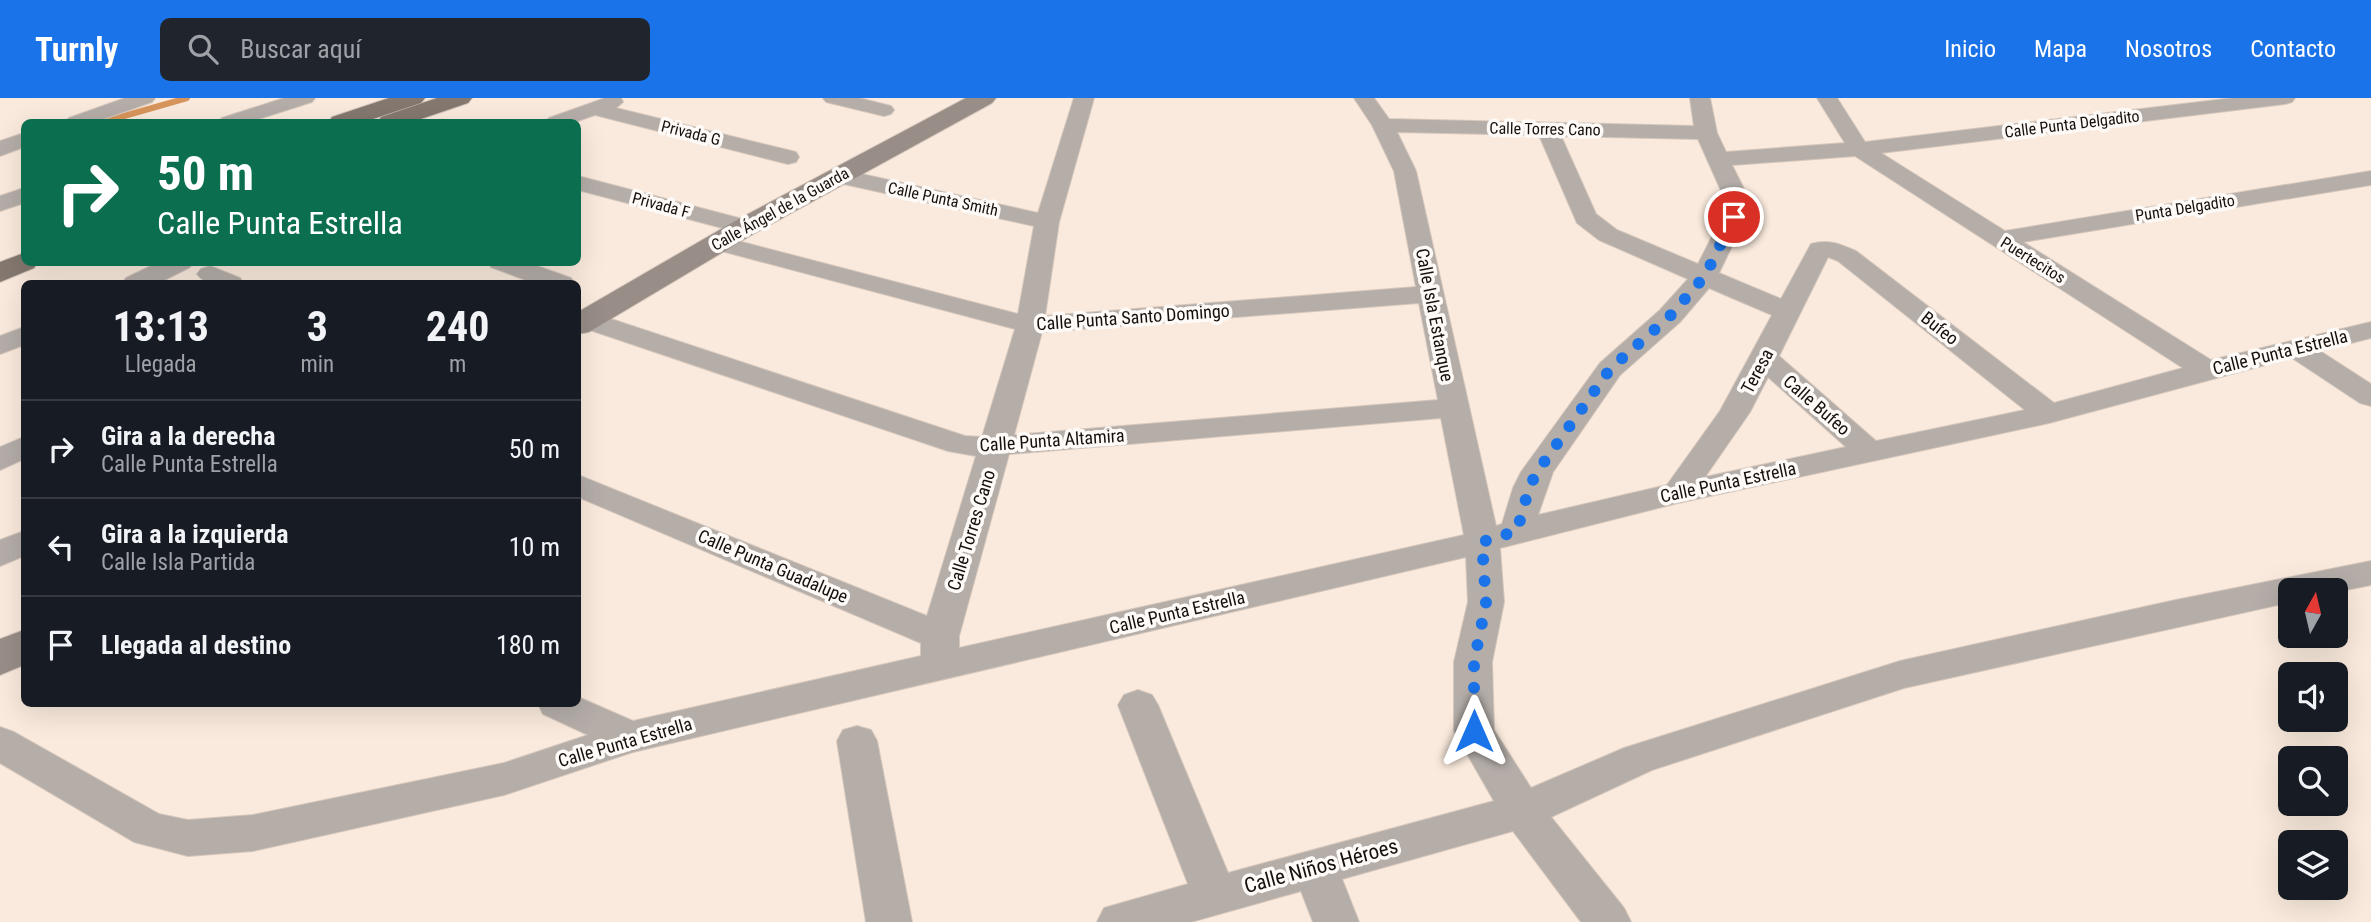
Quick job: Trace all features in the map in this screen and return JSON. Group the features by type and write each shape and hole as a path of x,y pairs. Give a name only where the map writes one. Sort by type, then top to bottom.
{"main road":[{"path":"350,119 413,98"},
{"path":"397,119 460,98"},
{"path":"0,252 21,243"},
{"path":"0,272 21,263"}],"street":[{"path":"85,119 145,98"},
{"path":"238,119 305,98"},
{"path":"543,119 624,98"},
{"path":"833,98 884,110"},
{"name":"Calle Ángel de la Guarda","path":"582,322 745,227 984,98"},
{"name":"Calle Torres Cano","path":"940,651 1030,325 1047,222 1084,98"},
{"name":"Calle Isla Estanque","path":"1364,98 1383,125 1405,171 1454,408 1500,536"},
{"path":"1608,922 1522,811 1474,731 1474,662 1500,536 1537,472 1610,369 1670,316 1705,276 1734,217 1737,203 1706,133 1700,98"},
{"path":"1719,159 1859,149 1826,98"},
{"name":"Calle Punta Delgadito","path":"1859,149 2285,98"},
{"path":"562,119 597,103"},
{"name":"Privada G","path":"597,103 788,157"},
{"name":"Calle Torres Cano","path":"1383,125 1706,133"},
{"path":"1547,129 1591,224 1608,235 1788,312"},
{"path":"0,149 21,141"},
{"name":"Puertecitos","path":"1859,149 2207,370"},
{"name":"Calle Punta Smith","path":"839,176 1047,222"},
{"name":"Punta Delgadito","path":"2000,239 2371,178"},
{"name":"Privada F","path":"581,184 745,227"},
{"path":"0,204 21,196"},
{"name":"Calle Punta Santo Domingo","path":"719,243 1030,325 1431,295"},
{"name":"Teresa","path":"1678,493 1735,412 1815,255 1820,249 1828,248"},
{"name":"Bufeo","path":"1828,248 1847,256 2049,414"},
{"path":"143,280 173,266"},
{"path":"505,266 520,278"},
{"name":"Calle Punta Altamira","path":"582,322 959,444 996,446 1454,408"},
{"name":"Calle Punta Estrella","path":"0,743 149,830 188,838 253,833 504,779 629,737 940,651 1500,536 1678,493 2049,414 2207,370 2371,330"},
{"path":"0,346 21,336"},
{"path":"2298,349 2371,397"},
{"name":"Calle Bufeo","path":"1764,358 1870,452"},
{"path":"0,460 21,448"},
{"name":"Calle Punta Guadalupe","path":"581,486 940,651"},
{"path":"0,555 21,543"},
{"name":"Calle Niños Héroes","path":"1120,922 1522,811 1638,760 1900,675 2171,614 2371,573"},
{"path":"0,659 21,647"},
{"path":"1138,705 1215,896"},
{"path":"564,707 629,737"},
{"path":"857,741 888,922"},
{"path":"1315,868 1336,922"}],"waterway":[{"path":"114,119 187,98"}],"route":[{"path":"1474,731 1474,662 1486,603 1482,542 1517,531 1529,488 1537,472 1610,369 1670,316 1705,276 1734,217"}]}
